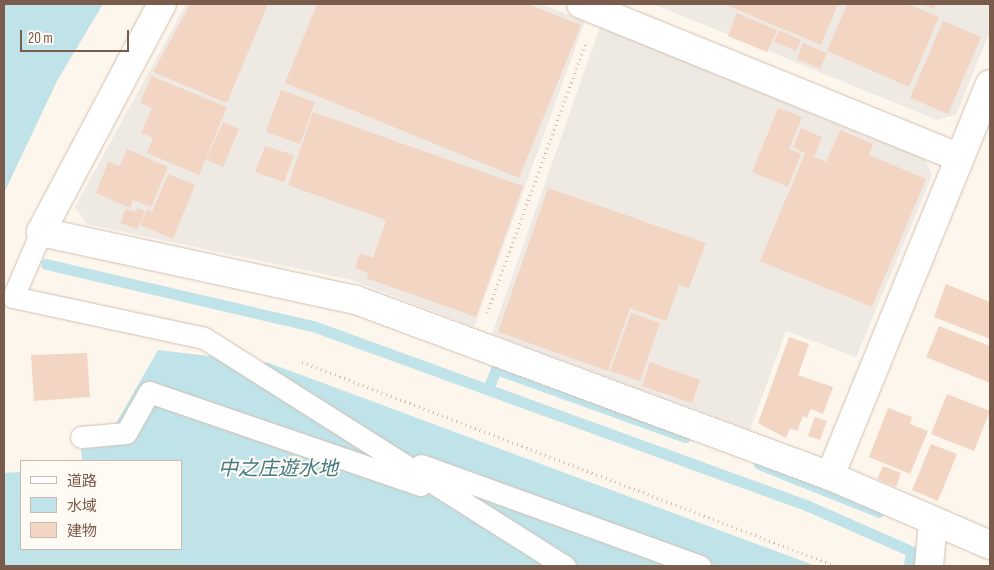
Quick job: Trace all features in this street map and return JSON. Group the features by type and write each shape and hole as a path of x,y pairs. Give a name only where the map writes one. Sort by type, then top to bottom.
{"street":[{"path":"162,4 41,232 356,300 830,476 990,545"},
{"path":"589,7 960,158"},
{"path":"830,476 990,84"},
{"path":"928,566 933,521"}],"lane":[{"path":"41,232 8,295 204,338 565,566"},
{"path":"82,437 126,433 149,392 454,497"},
{"path":"384,452 700,566"}],"path":[{"path":"475,344 589,7"},
{"path":"294,359 836,566"}],"shaded area":[{"path":"186,4 541,4 585,21 474,327 351,280 86,224 75,207"},
{"path":"653,4 990,4 990,31 956,115 937,120"},
{"path":"600,27 925,159 932,176 856,357 786,331 750,430 492,334"}],"water":[{"path":"4,4 103,4 57,81 4,193"},
{"name":"中之庄遊水地","path":"158,350 269,363 816,566 4,566 4,473 20,472 20,550 182,550 182,460 82,460 81,449 126,444 115,425"}],"building":[{"path":"190,4 268,4 227,103 153,72"},
{"path":"317,4 528,4 581,25 519,178 285,83"},
{"path":"724,4 838,4 821,45"},
{"path":"847,4 907,4 939,17 909,87 827,51"},
{"path":"921,4 937,4 934,9"},
{"path":"737,13 777,30 767,52 728,36"},
{"path":"943,21 981,37 948,114 910,98"},
{"path":"779,30 801,40 796,51 774,42"},
{"path":"803,43 827,53 820,69 797,59"},
{"path":"151,76 227,107 199,175 147,153 153,138 141,133 152,108 140,103"},
{"path":"281,90 315,102 300,144 266,132"},
{"path":"778,108 802,117 789,149 801,154 788,187 752,172"},
{"path":"313,112 523,186 476,317 366,278 371,265 367,273 355,268 360,253 373,258 386,220 288,185"},
{"path":"223,122 239,129 223,167 206,160"},
{"path":"801,128 822,137 814,157 826,162 840,130 873,144 869,155 926,179 872,307 760,261 805,153 793,147"},
{"path":"265,146 294,155 284,182 255,172"},
{"path":"127,149 168,167 151,207 133,200 130,208 96,193 108,162 120,166"},
{"path":"168,174 195,185 173,239 140,225 147,209 152,212"},
{"path":"548,188 706,243 689,288 679,285 666,321 630,308 608,371 498,332"},
{"path":"137,208 145,211 137,229 120,223 126,209 135,212"},
{"path":"946,284 990,302 990,339 934,317"},
{"path":"631,313 660,323 640,381 610,371"},
{"path":"939,326 990,346 990,383 926,357"},
{"path":"789,337 809,344 798,375 833,387 823,414 811,409 807,418 803,416 797,431 790,428 786,438 758,423"},
{"path":"87,353 90,397 34,401 31,355"},
{"path":"650,362 700,380 692,403 642,386"},
{"path":"947,394 990,411 974,451 931,434"},
{"path":"888,408 912,417 910,424 928,431 910,474 869,457"},
{"path":"815,417 827,421 820,440 808,436"},
{"path":"931,444 957,454 938,501 912,490"},
{"path":"883,466 901,473 896,487 877,479"}],"waterway":[{"path":"46,264 313,326 806,505 911,551 909,566"},
{"path":"488,389 496,369 685,437"},
{"path":"759,464 879,512"}]}
